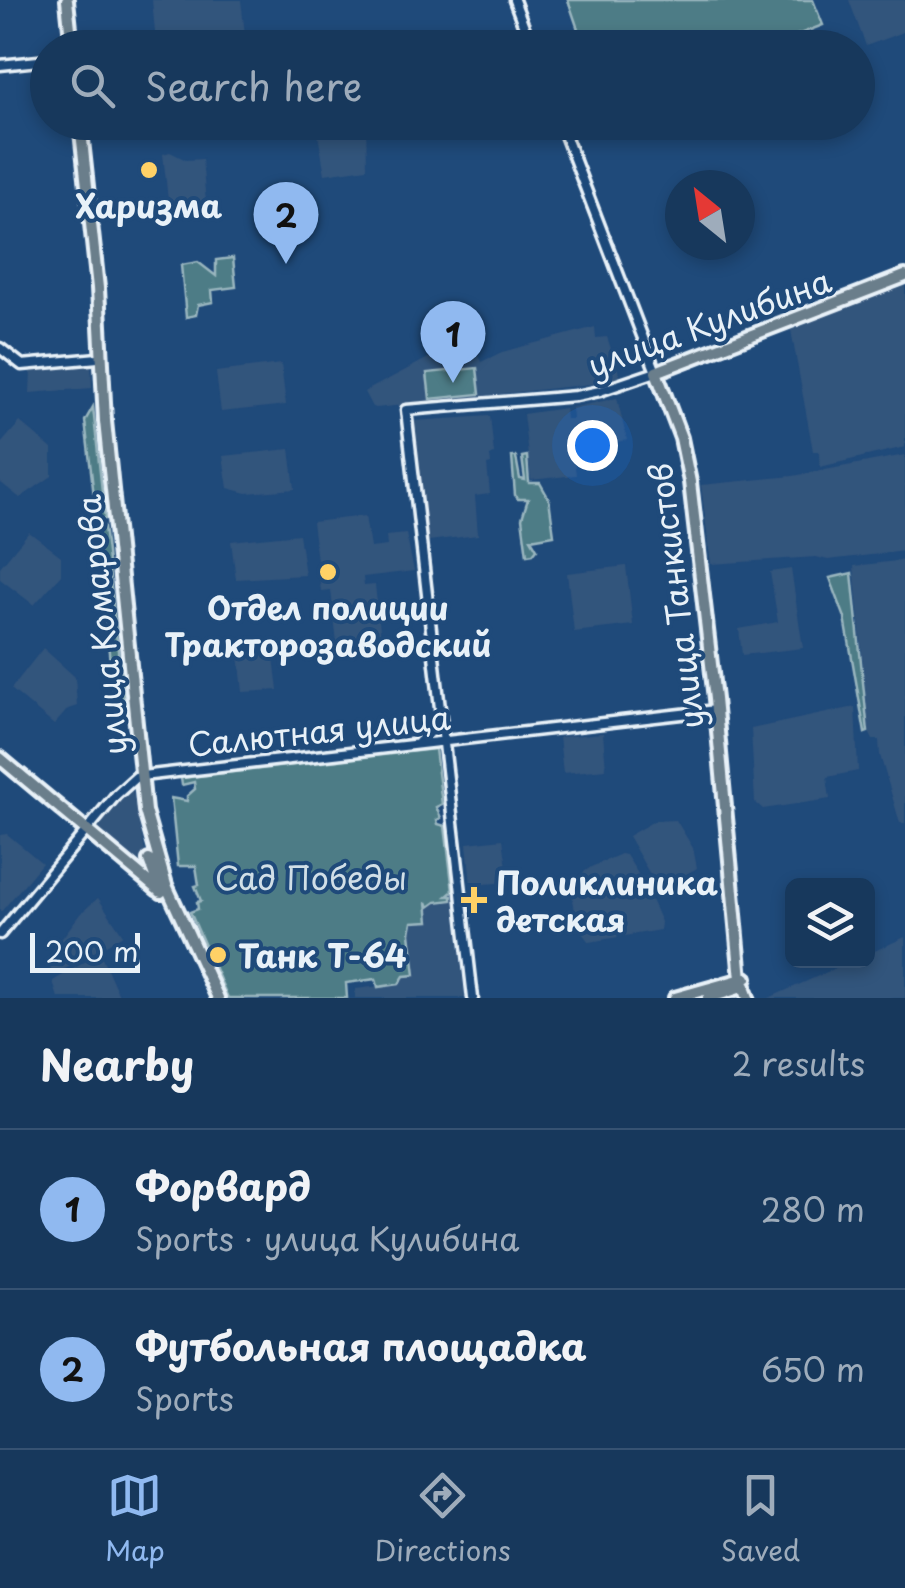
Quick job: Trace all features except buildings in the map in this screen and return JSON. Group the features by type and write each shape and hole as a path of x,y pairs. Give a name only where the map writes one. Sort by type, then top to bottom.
{"main road":[{"path":"67,0 70,30"},
{"name":"улица Комарова","path":"82,140 101,355 99,422 144,840 215,998"},
{"name":"улица Кулибина","path":"656,372 905,276"},
{"name":"улица Танкистов","path":"656,372 687,465 741,966 747,987"},
{"path":"0,758 165,892"},
{"path":"675,998 747,987"},
{"path":"708,998 747,987"}],"street":[{"path":"514,0 525,30"},
{"path":"0,65 30,62"},
{"name":"улица Танкистов","path":"567,140 656,372"},
{"path":"0,348 22,365 101,355"},
{"name":"улица Кулибина","path":"441,722 406,410 576,396 600,392 656,372"},
{"name":"Салютная улица","path":"139,776 716,710"},
{"path":"441,722 473,998"},
{"path":"415,744 441,722"},
{"path":"0,934 87,830 139,776"}],"shaded area":[{"path":"152,0 241,0 244,30 155,30"},
{"path":"849,0 905,0 905,31 875,43 875,30 860,30"},
{"path":"319,140 366,140 367,168 325,174"},
{"path":"170,152 186,160 202,159 207,213 170,218 163,154"},
{"path":"905,283 905,447 820,467 819,451 813,451 791,330"},
{"path":"595,327 596,338 607,337 620,376 600,383 376,408 364,392 470,336 481,362 502,352"},
{"path":"91,361 92,388 30,393 31,371"},
{"path":"281,364 286,405 221,412 216,372"},
{"path":"617,398 627,440 573,451 576,475 531,480 523,414 565,408 566,419 573,419 572,408"},
{"path":"490,416 494,454 487,465 490,494 475,496 478,535 428,541 414,421"},
{"path":"20,422 52,449 52,476 20,498 0,482 0,445"},
{"path":"290,449 295,489 247,493 228,488 223,456"},
{"path":"905,455 905,551 828,560 816,557 711,564 701,485 793,476"},
{"path":"365,516 370,548 387,546 386,536 406,534 414,571 363,577 364,586 375,585 382,648 338,653 331,590 321,591 312,522"},
{"path":"29,532 61,556 61,575 34,605 0,579 0,567"},
{"path":"299,534 305,575 236,579 231,541"},
{"path":"905,560 905,823 900,823 879,740 873,740 869,732 854,566"},
{"path":"626,566 633,625 574,632 567,573"},
{"path":"791,569 803,648 742,655 739,629 778,622 770,572"},
{"path":"43,648 75,677 77,706 68,709 54,725 11,689"},
{"path":"273,649 278,690 243,692 239,654"},
{"path":"855,707 858,771 827,777 830,799 763,809 755,802 751,729"},
{"path":"603,733 606,769 563,773 559,737"},
{"path":"131,785 149,870 147,873 96,827"},
{"path":"676,820 693,848 697,868 659,890 628,836 654,821"},
{"path":"7,834 42,863 0,913 0,835"},
{"path":"503,839 509,882 471,885 467,843"},
{"path":"626,855 642,880 661,922 660,930 589,942 578,928 570,882 591,867"},
{"path":"453,891 465,998 355,998 355,989 398,984 412,922 426,894"},
{"path":"98,898 123,935 55,975 45,961 80,914"},
{"path":"905,937 905,998 769,998 836,968 875,968 875,951"},
{"path":"100,953 120,998 58,998 53,981"}],"green space":[{"path":"568,0 813,0 823,25 810,30 578,30"},
{"path":"233,258 236,287 212,290 213,302 198,305 196,315 186,317 181,265 198,262 216,276 216,260"},
{"path":"477,368 480,394 430,399 427,373"},
{"path":"93,407 105,519 97,521 85,421"},
{"path":"527,456 529,483 540,483 549,499 554,535 531,539 537,549 527,555 522,518 528,499 515,495 512,457 516,457 520,479 525,480 522,457"},
{"path":"104,526 124,704 121,708 114,705 104,572 100,572 96,530"},
{"path":"852,573 868,732 865,733 845,618 830,578"},
{"name":"Сад Победы","path":"435,749 442,804 436,807 441,818 437,820 445,826 453,891 447,896 452,896 452,900 429,907 427,902 429,921 412,922 415,975 404,976 399,984 378,987 376,979 346,983 347,998 228,998 190,912 198,909 197,902 201,901 195,886 199,885 196,866 178,866 171,798 187,801 195,789 194,782 182,785 181,778"}],"place":[{"name":"Харизма","path":"149,170"},
{"name":"Футбольная площадка","path":"286,264"},
{"name":"Форвард","path":"453,383"},
{"name":"Отдел полиции Тракторозаводский","path":"328,572"},
{"name":"Поликлиника детская","path":"474,900"},
{"name":"Танк Т-64","path":"218,955"}]}
